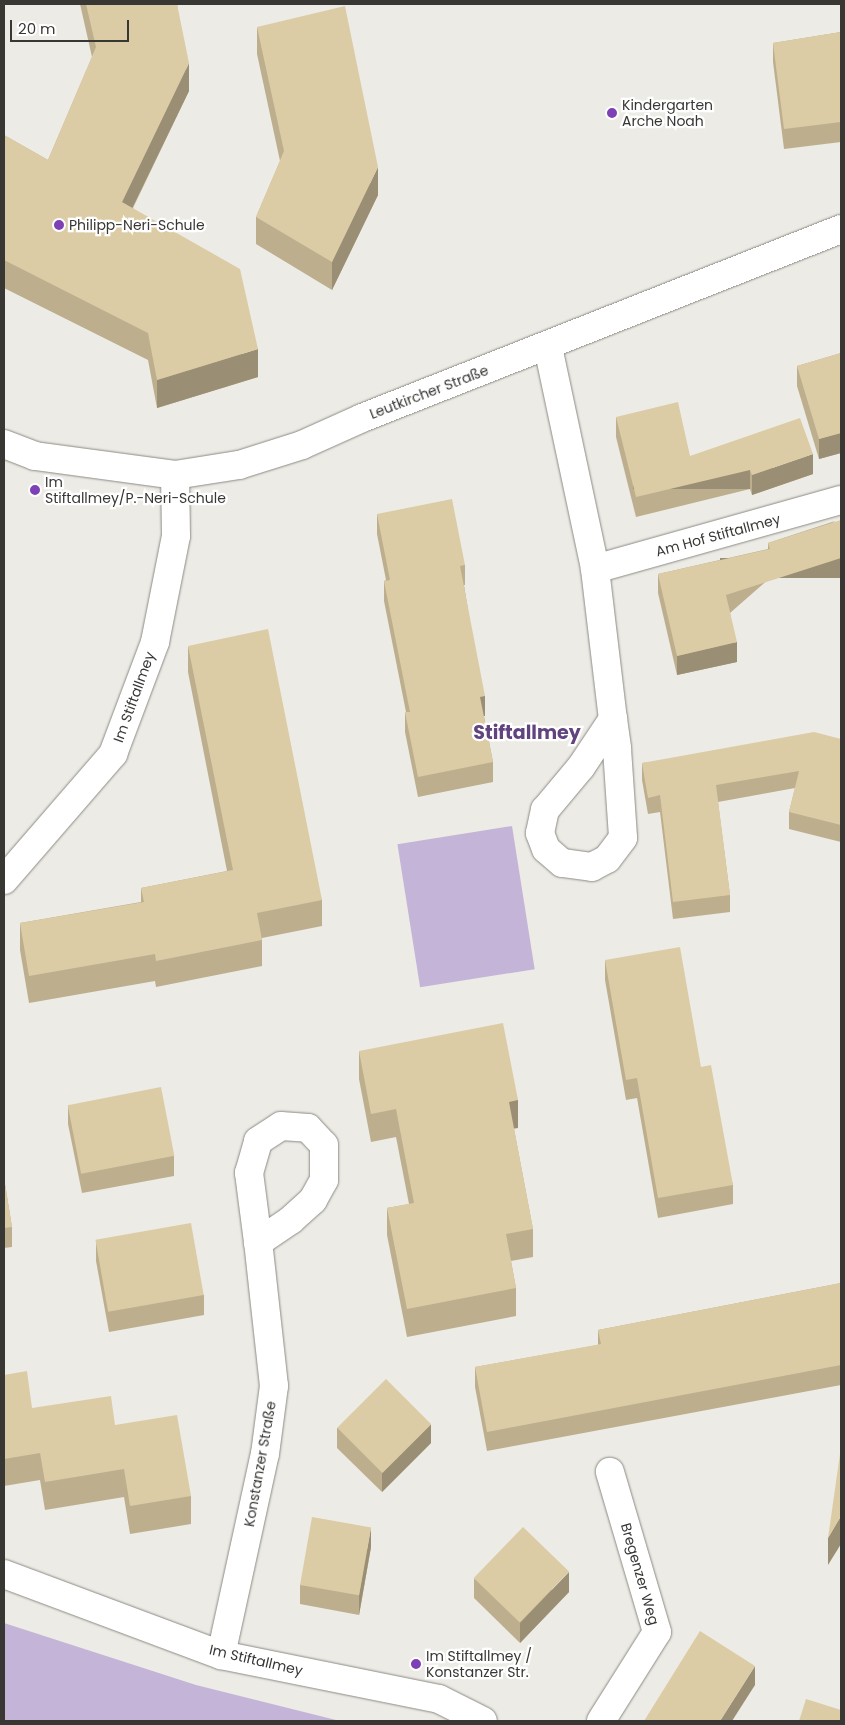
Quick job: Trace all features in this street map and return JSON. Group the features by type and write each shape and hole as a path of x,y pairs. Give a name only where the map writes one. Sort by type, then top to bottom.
{"street":[{"name":"Leutkircher Straße","path":"4,444 35,456 175,475 239,465 302,445 362,418 548,347 841,229"},
{"path":"548,347 595,569 613,719 623,838 607,859 592,867 562,863 546,849 540,833 545,810 581,767 613,719"},
{"name":"Im Stiftallmey","path":"4,880 113,754 155,642 176,536 175,475"},
{"name":"Am Hof Stiftallmey","path":"595,569 841,500"},
{"name":"Konstanzer Straße","path":"221,1655 265,1454 274,1386 258,1242"},
{"name":"Bregenzer Weg","path":"601,1721 657,1632 610,1472"},
{"name":"Im Stiftallmey","path":"4,1574 221,1655 439,1699 483,1721"}],"shaded area":[{"path":"512,826 535,969 420,987 397,844"},
{"path":"4,1623 196,1685 340,1721 4,1721"}],"building":[{"path":"86,4 177,4 189,63 122,202 240,269 258,349 157,380 148,333 4,260 4,135 48,160 96,47"},
{"path":"345,6 378,167 332,262 256,217 284,151 257,27"},
{"path":"841,32 841,122 784,129 773,43"},
{"path":"841,353 841,433 819,439 797,366"},
{"path":"678,402 690,456 800,418 813,454 752,475 750,470 636,497 616,417"},
{"path":"452,499 465,565 460,566 485,696 480,697 493,762 418,777 405,712 410,712 384,581 390,580 377,514"},
{"path":"841,520 841,558 726,595 737,642 677,656 658,574 770,549 768,543"},
{"path":"268,629 322,900 257,913 262,940 156,961 155,954 29,976 20,923 144,902 141,888 233,870 188,646"},
{"path":"814,732 841,739 841,825 789,812 799,771 716,785 730,895 673,902 660,795 648,798 642,763"},
{"path":"680,947 701,1067 711,1065 733,1185 658,1198 637,1078 626,1080 605,960"},
{"path":"503,1023 518,1100 509,1102 533,1229 506,1234 516,1288 407,1309 387,1208 414,1203 396,1109 371,1114 359,1051"},
{"path":"161,1087 174,1156 81,1174 68,1105"},
{"path":"4,1178 12,1227 4,1228"},
{"path":"191,1223 204,1295 108,1312 95,1240"},
{"path":"841,1283 841,1365 487,1432 475,1367 601,1344 598,1330"},
{"path":"27,1371 32,1408 111,1396 115,1425 177,1415 191,1496 130,1506 124,1469 45,1482 40,1453 4,1459 4,1375"},
{"path":"386,1379 431,1424 382,1473 337,1428"},
{"path":"841,1447 841,1516 828,1538"},
{"path":"312,1517 371,1527 359,1595 300,1585"},
{"path":"523,1527 569,1571 520,1623 474,1578"},
{"path":"700,1631 755,1666 720,1721 644,1721"},
{"path":"806,1699 841,1710 841,1721 799,1721"}],"place":[{"name":"Kindergarten Arche Noah","path":"612,113"},
{"name":"Philipp-Neri-Schule","path":"59,225"},
{"name":"Im Stiftallmey/P.-Neri-Schule","path":"35,490"},
{"name":"Im Stiftallmey / Konstanzer Str.","path":"416,1664"}],"district":[{"name":"Stiftallmey","path":"527,733"}]}
